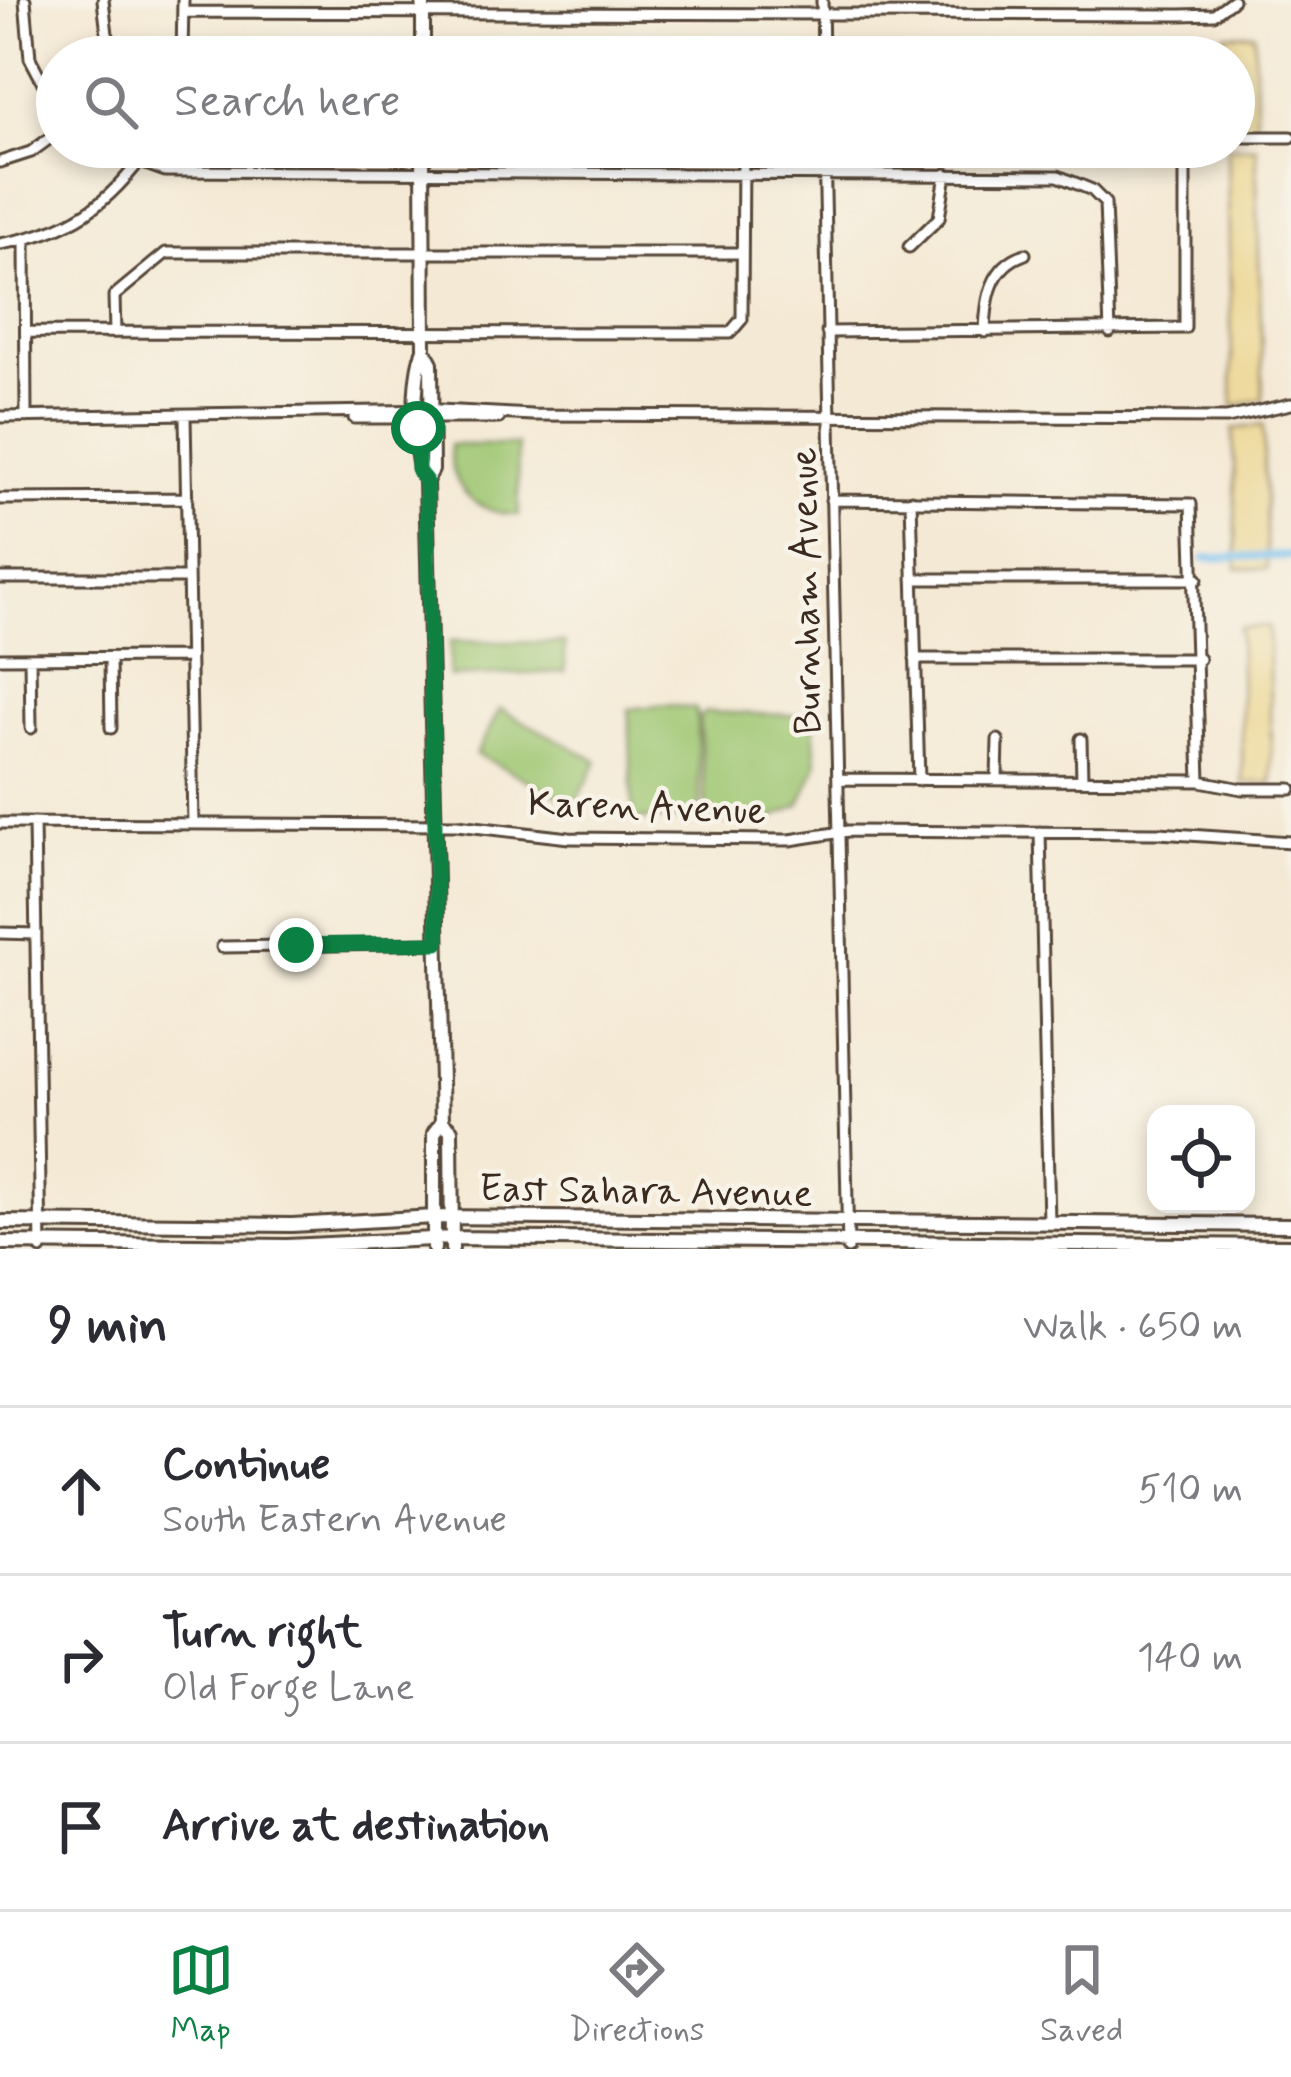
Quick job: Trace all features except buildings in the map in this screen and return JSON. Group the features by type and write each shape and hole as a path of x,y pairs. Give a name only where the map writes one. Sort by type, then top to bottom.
{"main road":[{"path":"423,168 424,350 431,363 418,471 426,481 442,1122 434,1133 434,1243"},
{"path":"442,1122 451,1130 452,1243"},
{"name":"East Sahara Avenue","path":"0,1222 254,1226 453,1217 1291,1225"},
{"path":"650,1219 650,1240"},
{"path":"1021,1244 1048,1223"},
{"path":"1048,1245 1076,1223"},
{"path":"248,1246 254,1226"},
{"name":"East Sahara Avenue","path":"0,1243 248,1246 650,1240 687,1245 1291,1246"}],"street":[{"path":"25,0 30,58 36,69"},
{"path":"103,0 107,36"},
{"path":"741,0 742,14"},
{"path":"822,0 823,36"},
{"path":"902,0 902,14"},
{"path":"1181,0 1181,15"},
{"path":"182,36 183,6 1181,15 1214,14 1233,0"},
{"path":"1255,136 1291,137"},
{"path":"0,163 36,148"},
{"path":"0,244 67,227 103,201 133,168"},
{"path":"151,168 165,172 1058,176 1092,190 1105,203 1110,332"},
{"path":"26,332 739,329 742,168"},
{"name":"Burnham Avenue","path":"824,168 848,1246"},
{"path":"827,332 1185,328 1189,319 1185,168"},
{"path":"910,247 939,218 946,174"},
{"path":"25,239 26,417"},
{"path":"115,332 115,296 166,253 742,253"},
{"path":"985,332 992,283 1014,257 1024,254"},
{"path":"0,417 1227,418 1291,404"},
{"path":"185,416 194,824"},
{"path":"0,499 186,498"},
{"path":"831,500 1191,504 1200,781"},
{"path":"910,500 919,780"},
{"path":"0,578 188,578"},
{"path":"913,579 1197,579"},
{"path":"0,658 190,657"},
{"path":"30,658 32,728"},
{"path":"110,658 112,728"},
{"path":"915,659 1199,659"},
{"path":"997,779 998,740"},
{"path":"1081,740 1082,780"},
{"path":"838,779 1200,781 1242,790 1291,789"},
{"name":"Karen Avenue","path":"0,823 435,825 569,838 790,840 838,834 1040,832 1291,842"},
{"path":"34,823 41,1246"},
{"path":"1040,832 1048,1223"},
{"path":"0,933 36,934"},
{"path":"223,947 438,943"}],"green space":[{"path":"450,445 517,445 519,515 490,510 468,496 455,474"},
{"path":"450,641 565,643 565,672 449,677"},
{"path":"668,705 696,709 701,819 633,819 629,709"},
{"path":"500,709 598,761 575,804 476,754"},
{"path":"706,712 813,716 817,764 800,805 760,824 707,821 699,717"}],"sand":[{"path":"1256,147 1263,399 1233,406 1227,168 1255,168"},
{"path":"1263,425 1267,569 1237,569 1233,429"},
{"path":"1268,627 1272,783 1243,783 1239,628"}],"waterway":[{"path":"1205,558 1291,556"}],"route":[{"path":"296,945 438,943 426,481 418,471 418,428"}]}
